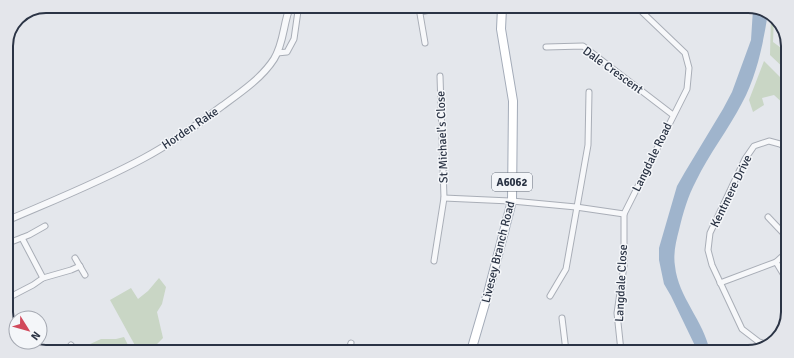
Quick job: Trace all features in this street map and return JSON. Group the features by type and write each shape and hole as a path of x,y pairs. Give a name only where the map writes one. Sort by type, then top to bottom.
{"main road":[{"name":"Livesey Branch Road","path":"473,345 512,201 513,101 502,29 502,13"}],"street":[{"name":"Horden Rake","path":"13,218 126,168 189,131 244,89 268,66 277,53 281,43 288,13"},
{"path":"277,53 287,52 294,39 298,13"},
{"path":"420,13 425,43"},
{"name":"Langdale Road","path":"624,214 687,89 689,68 685,53 643,13"},
{"name":"Dale Crescent","path":"546,47 583,46 673,115"},
{"name":"St Michael's Close","path":"434,261 444,198 440,76"},
{"path":"550,296 566,269 588,145 589,92"},
{"name":"Kentmere Drive","path":"760,342 742,329 712,265 708,250 710,233 745,159 754,146 769,141 781,145"},
{"name":"St Michael's Close","path":"444,198 512,201"},
{"path":"512,201 576,207 624,214"},
{"name":"Langdale Close","path":"620,345 617,313 624,266 624,214"},
{"path":"768,217 781,231"},
{"path":"13,241 44,226"},
{"path":"22,238 43,278"},
{"path":"75,258 85,275"},
{"path":"720,283 776,262 781,258"},
{"path":"776,262 781,270"},
{"path":"13,295 43,278 80,266"},
{"path":"562,318 565,345"}],"green space":[{"path":"771,23 774,26 773,42 781,48 781,65 770,55"},
{"path":"764,61 781,78 781,101 774,95 762,98 764,105 753,112 749,100"},
{"path":"159,278 166,287 162,304 157,312 163,338 156,345 135,345 110,300 131,288 138,299 148,291"},
{"path":"124,337 128,345 88,345 101,339 116,339"}],"water":[{"path":"753,14 767,19 762,48 756,70 742,103 693,187 684,211 675,248 674,261 677,277 708,345 695,345 664,284 659,260 659,248 677,186 732,92 751,40"}]}
